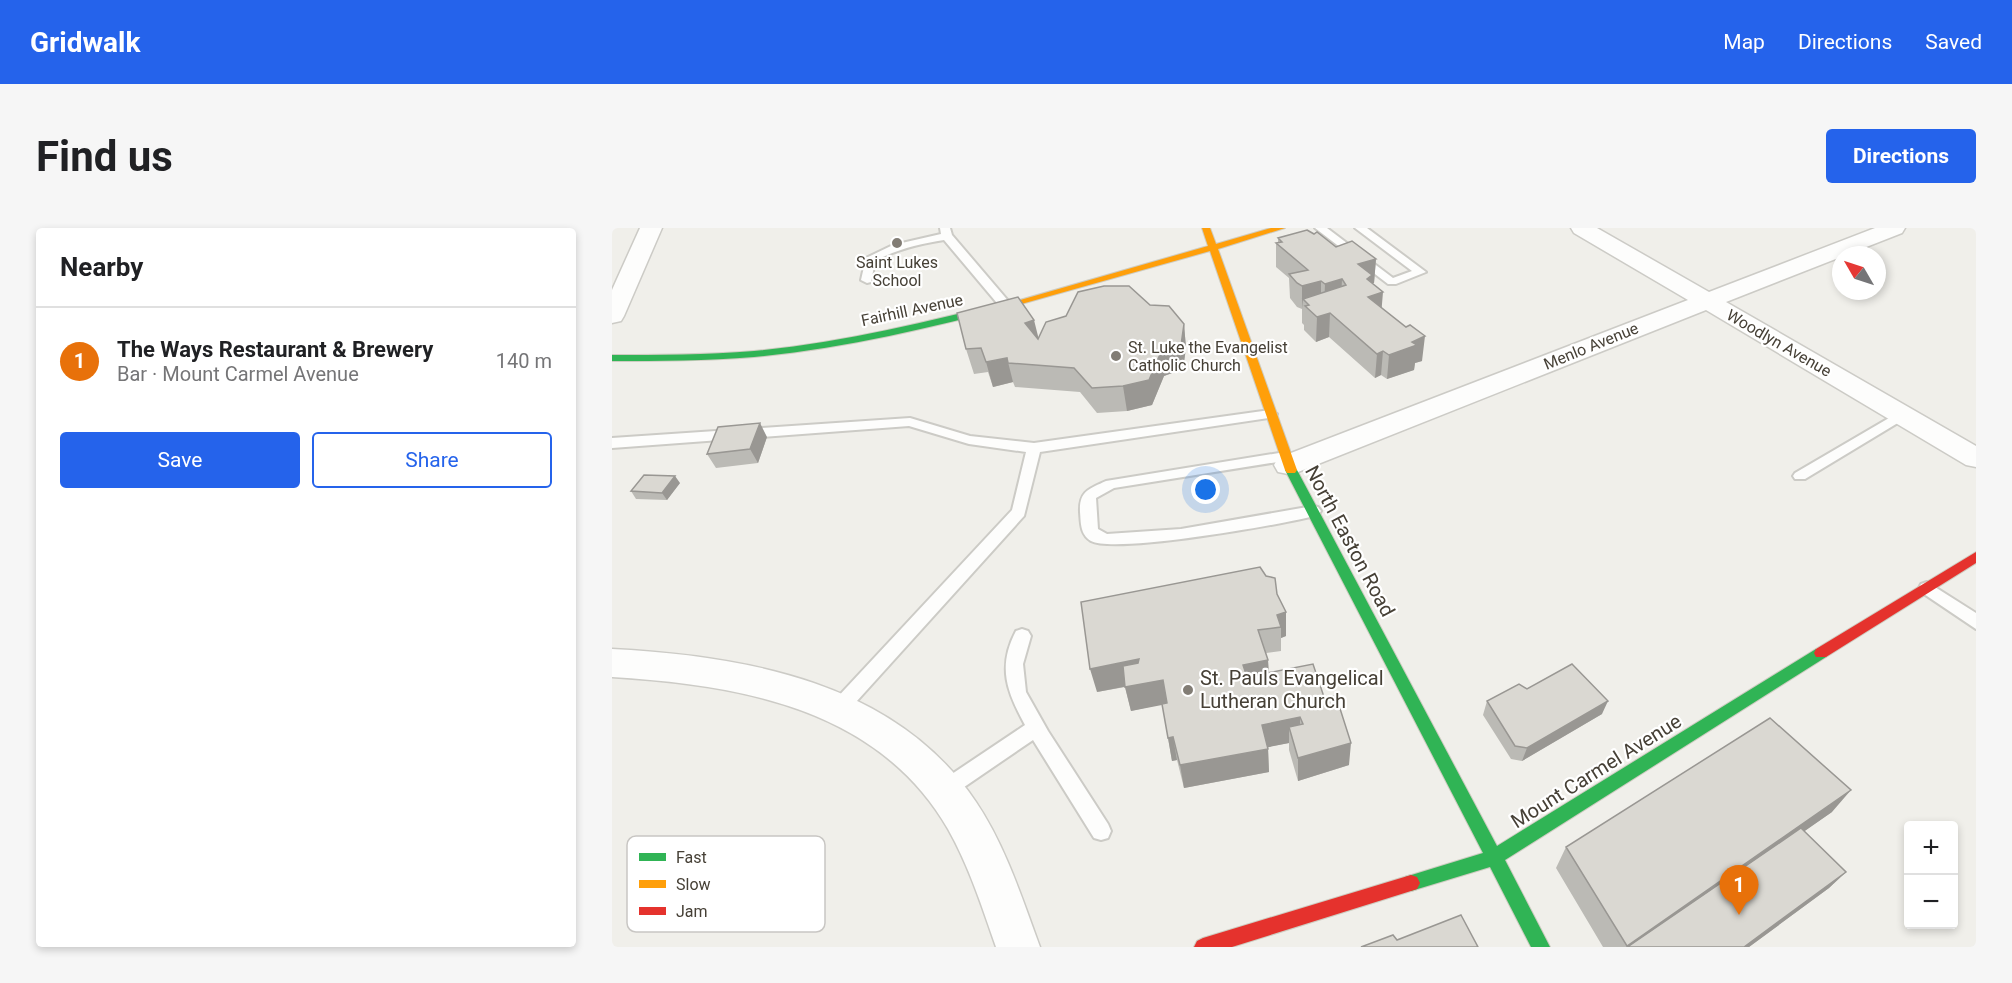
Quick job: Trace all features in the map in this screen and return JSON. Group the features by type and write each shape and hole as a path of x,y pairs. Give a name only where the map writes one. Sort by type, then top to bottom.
{"street":[{"path":"612,316 651,228"},
{"name":"North Easton Road","path":"1206,228 1287,461 1541,947"},
{"name":"Fairhill Avenue","path":"612,358 688,358 800,349 890,333 1006,306 1281,228"},
{"name":"Woodlyn Avenue","path":"1582,228 1976,458"},
{"name":"Menlo Avenue","path":"1287,461 1894,228"},
{"name":"Mount Carmel Avenue","path":"1203,947 1495,857 1927,588 1973,564"},
{"path":"612,663 699,669 792,690 840,707 882,733 944,790 960,812 993,874 1018,947"}],"lane":[{"path":"1320,228 1392,282 1420,272 1360,228"},
{"path":"867,280 870,260 879,254 946,232 1006,306"},
{"path":"612,442 910,422 969,440 1034,448 1270,414"},
{"path":"1800,476 1901,415"},
{"path":"840,707 1019,512 1034,448"},
{"path":"1287,461 1111,484 1089,495 1087,501 1090,531 1097,537 1107,540 1181,534 1312,511"},
{"path":"1927,588 1976,622"},
{"path":"1022,636 1014,664 1017,693 1101,831"},
{"path":"944,790 1036,727"}],"building":[{"path":"1307,230 1314,234 1317,232 1336,247 1352,241 1376,259 1358,264 1372,275 1367,279 1383,292 1368,297 1406,327 1410,325 1425,336 1412,342 1417,345 1389,355 1383,351 1377,354 1330,313 1317,317 1305,306 1309,305 1303,299 1346,285 1342,279 1325,284 1321,281 1302,286 1289,274 1308,270 1276,243 1282,242 1278,238"},
{"name":"St. Luke the Evangelist Catholic Church","path":"1104,286 1129,286 1150,305 1169,306 1184,324 1181,345 1161,352 1149,380 1123,386 1092,388 1074,368 1008,363 1007,358 986,362 981,348 966,349 957,313 1018,297 1034,320 1025,323 1038,339 1046,322 1066,316 1078,292"},
{"path":"760,423 750,449 707,454 718,427"},
{"path":"644,475 675,476 662,493 631,491"},
{"name":"St. Pauls Evangelical Lutheran Church","path":"1260,567 1266,576 1275,578 1277,594 1286,612 1277,615 1281,627 1258,630 1268,660 1243,665 1247,677 1313,664 1324,697 1336,696 1351,743 1298,758 1289,727 1303,724 1300,717 1262,725 1268,749 1180,765 1173,737 1168,738 1162,704 1167,703 1163,680 1125,687 1123,666 1138,663 1139,659 1090,669 1081,602"},
{"path":"1572,664 1608,701 1527,748 1515,746 1487,701 1519,684 1527,689"},
{"path":"1770,718 1851,790 1627,946 1566,847"},
{"path":"1801,828 1846,872 1744,947 1629,946"},
{"path":"1461,915 1478,947 1361,947 1393,935 1397,940"}],"traffic: fast":[{"path":"612,358 754,354 819,346 884,334 1011,304"},
{"path":"1291,470 1541,947"},
{"path":"1411,883 1495,857 1821,653"}],"traffic: slow":[{"path":"1206,228 1291,470"},
{"path":"1011,304 1281,228"}],"traffic: jam":[{"path":"1821,653 1976,557"},
{"path":"1203,947 1411,883"}],"place":[{"name":"Saint Lukes School","path":"897,243"},
{"name":"St. Luke the Evangelist Catholic Church","path":"1116,356"},
{"name":"St. Pauls Evangelical Lutheran Church","path":"1188,690"},
{"name":"The Ways Restaurant & Brewery","path":"1739,915"}]}
